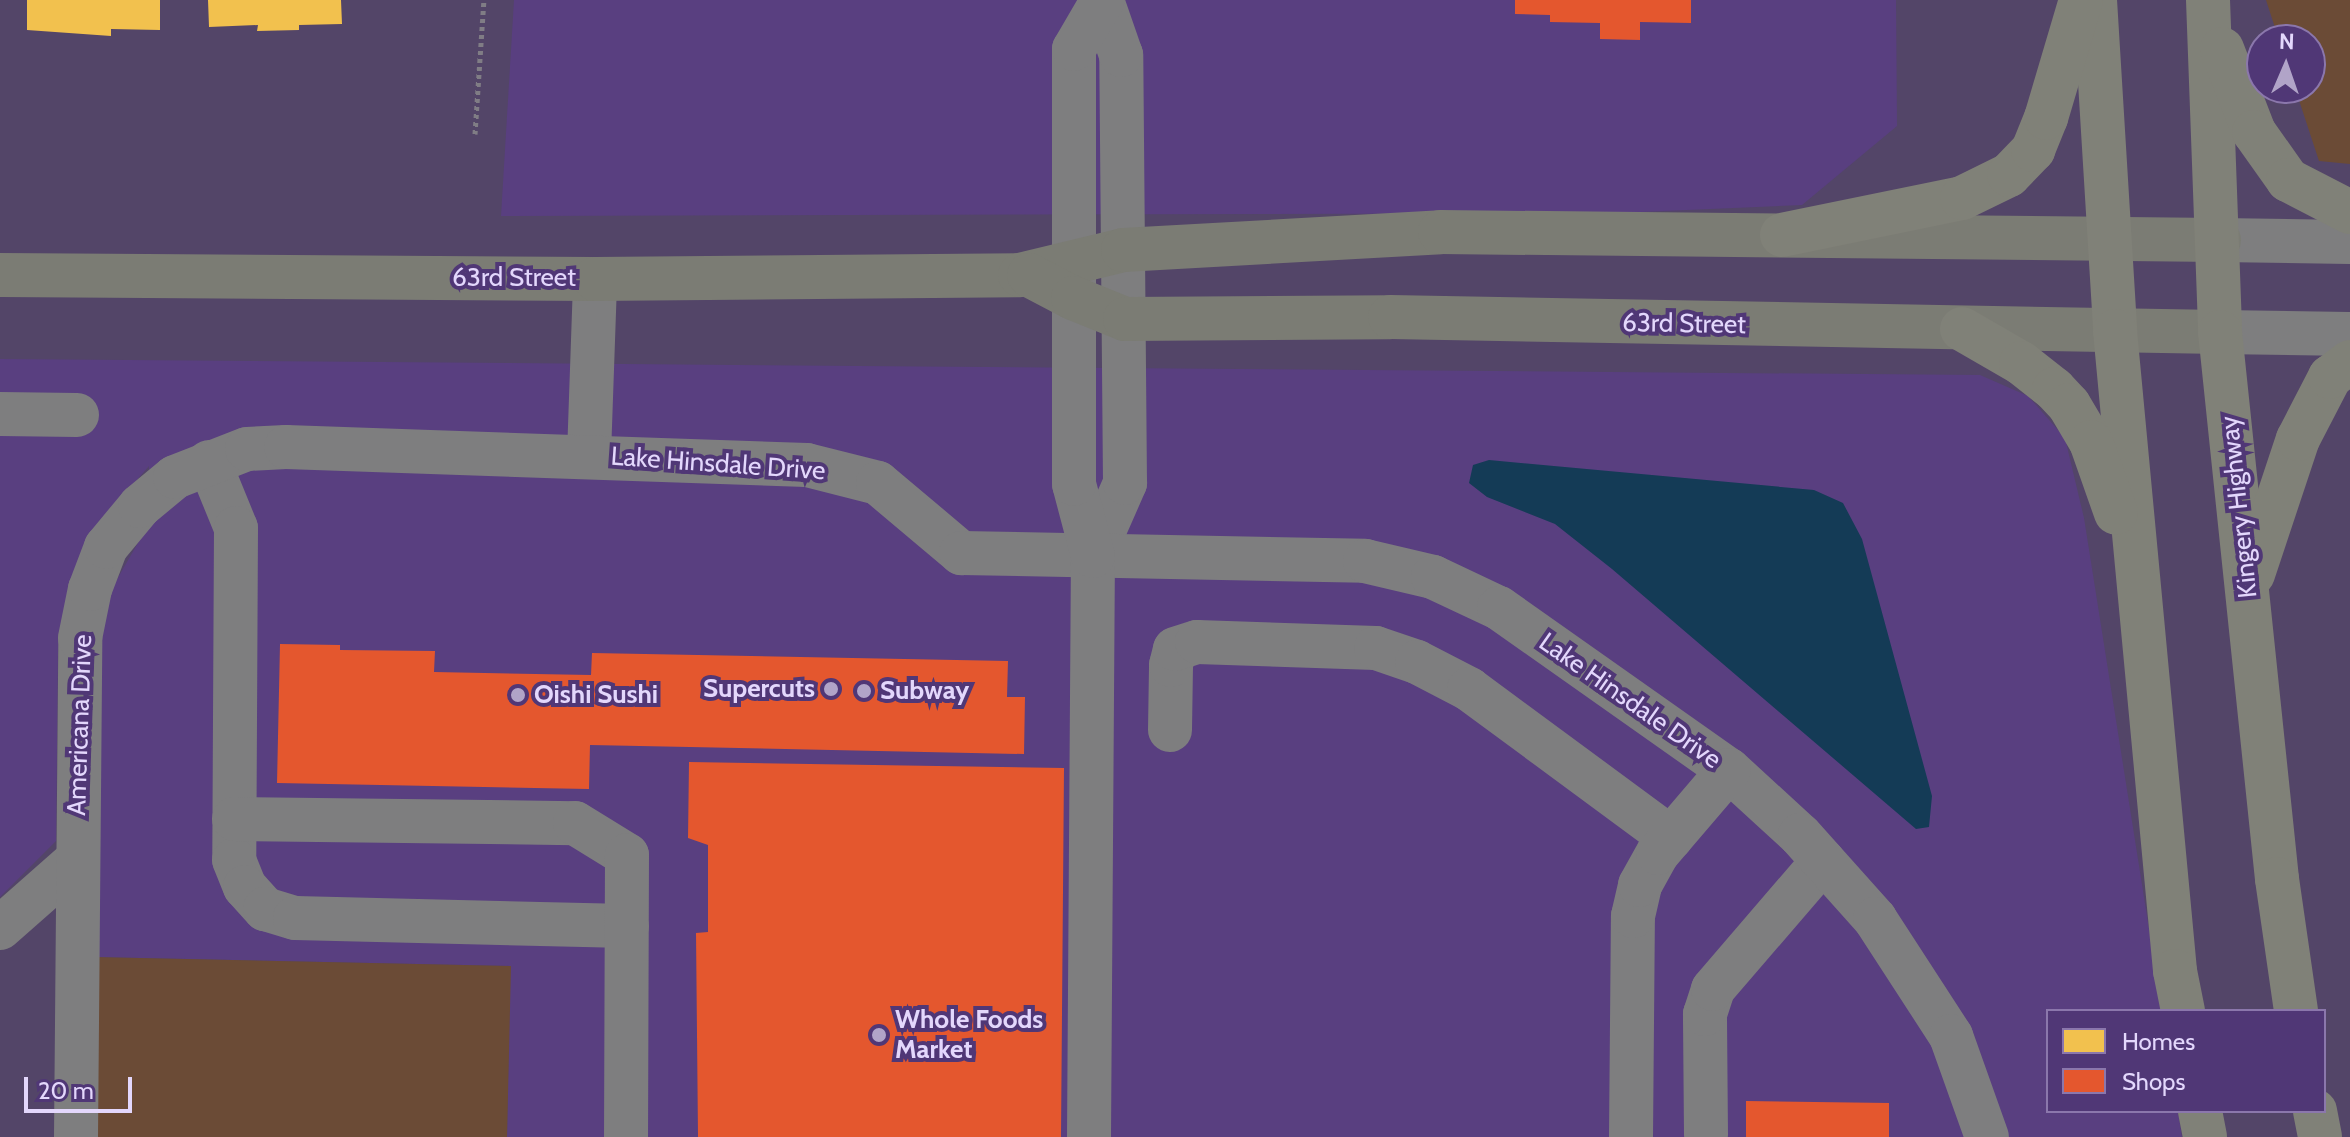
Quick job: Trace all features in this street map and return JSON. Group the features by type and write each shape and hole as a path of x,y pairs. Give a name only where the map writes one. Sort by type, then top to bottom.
{"highway":[{"path":"1782,235 1962,198 2009,175 2033,150 2046,118 2081,0"},
{"path":"2095,0 2115,331 2175,971 2183,1009"},
{"path":"2208,7 2254,132 2288,180 2350,212"},
{"name":"Kingery Highway","path":"2208,7 2220,332 2277,879 2296,1009"},
{"path":"1962,329 2021,363 2069,405 2091,442 2138,576"},
{"path":"2248,592 2298,439 2330,377 2350,362"},
{"path":"2200,1113 2205,1137"},
{"path":"2315,1113 2320,1137"}],"main road":[{"name":"63rd Street","path":"1072,280 1123,250 1440,232 2219,240"},
{"name":"63rd Street","path":"0,275 595,279 1029,275 1072,280 1125,319 1390,317 2220,332"}],"street":[{"path":"1093,556 1125,483 1121,55 1102,1"},
{"path":"1089,1137 1093,556 1074,484 1074,49 1102,1"},
{"name":"63rd Street","path":"2219,240 2350,242"},
{"name":"Lake Hinsdale Drive","path":"595,279 589,455 807,465 878,483 961,553 1365,561 1433,577 1499,608 1729,770 1823,861 1875,919 1951,1036 1987,1137"},
{"name":"63rd Street","path":"2220,332 2350,334"},
{"path":"0,414 77,415"},
{"name":"Americana Drive","path":"76,1137 80,638 90,589 106,547 140,506 175,477 247,449 286,447 589,455"},
{"path":"209,462 236,528 234,860 245,887 265,909 295,918 627,926"},
{"path":"1170,730 1171,665 1175,649 1197,642 1376,648 1417,662 1469,689 1671,838"},
{"path":"1631,1137 1633,916 1640,885 1671,838 1729,770"},
{"path":"234,819 575,823 627,855 626,1137"},
{"path":"0,928 76,861"},
{"path":"1706,1134 1705,1014 1713,989 1823,861"}],"path":[{"path":"475,134 484,0"}],"shaded area":[{"path":"514,0 1896,0 1897,126 1802,205 1617,213 501,216"},
{"path":"2266,0 2350,0 2350,164 2319,161 2300,104 2326,104 2326,24 2274,24"},
{"path":"0,359 1980,375 2028,396 2065,438 2084,518 2162,1009 2046,1009 2046,1113 2178,1113 2182,1137 507,1137 510,966 93,957 101,639 112,588 150,522 149,466 122,497 69,592 58,653 56,841 0,897"},
{"path":"93,957 511,966 507,1137 90,1137"}],"water":[{"path":"1489,460 1814,490 1843,503 1862,539 1932,796 1929,827 1916,829 1612,569 1555,524 1487,497 1469,483 1473,465"}],"building: Homes":[{"path":"27,0 160,0 160,30 111,29 111,36 27,30"},
{"path":"208,0 341,0 342,24 299,25 299,30 257,31 258,25 209,27"}],"building: Shops":[{"path":"1515,0 1691,0 1691,23 1640,22 1640,40 1600,39 1600,23 1550,22 1550,15 1515,14"},
{"path":"280,644 340,645 340,650 435,651 434,672 591,675 592,653 1008,661 1007,697 1025,697 1024,754 590,745 589,789 277,783"},
{"name":"Whole Foods Market","path":"689,762 1064,768 1061,1137 698,1137 696,933 708,932 708,845 688,838"},
{"path":"1746,1101 1889,1103 1889,1137 1746,1137"}],"place":[{"name":"Supercuts","path":"831,689"},
{"name":"Subway","path":"864,691"},
{"name":"Oishi Sushi","path":"518,695"},
{"name":"Whole Foods Market","path":"879,1035"}]}
